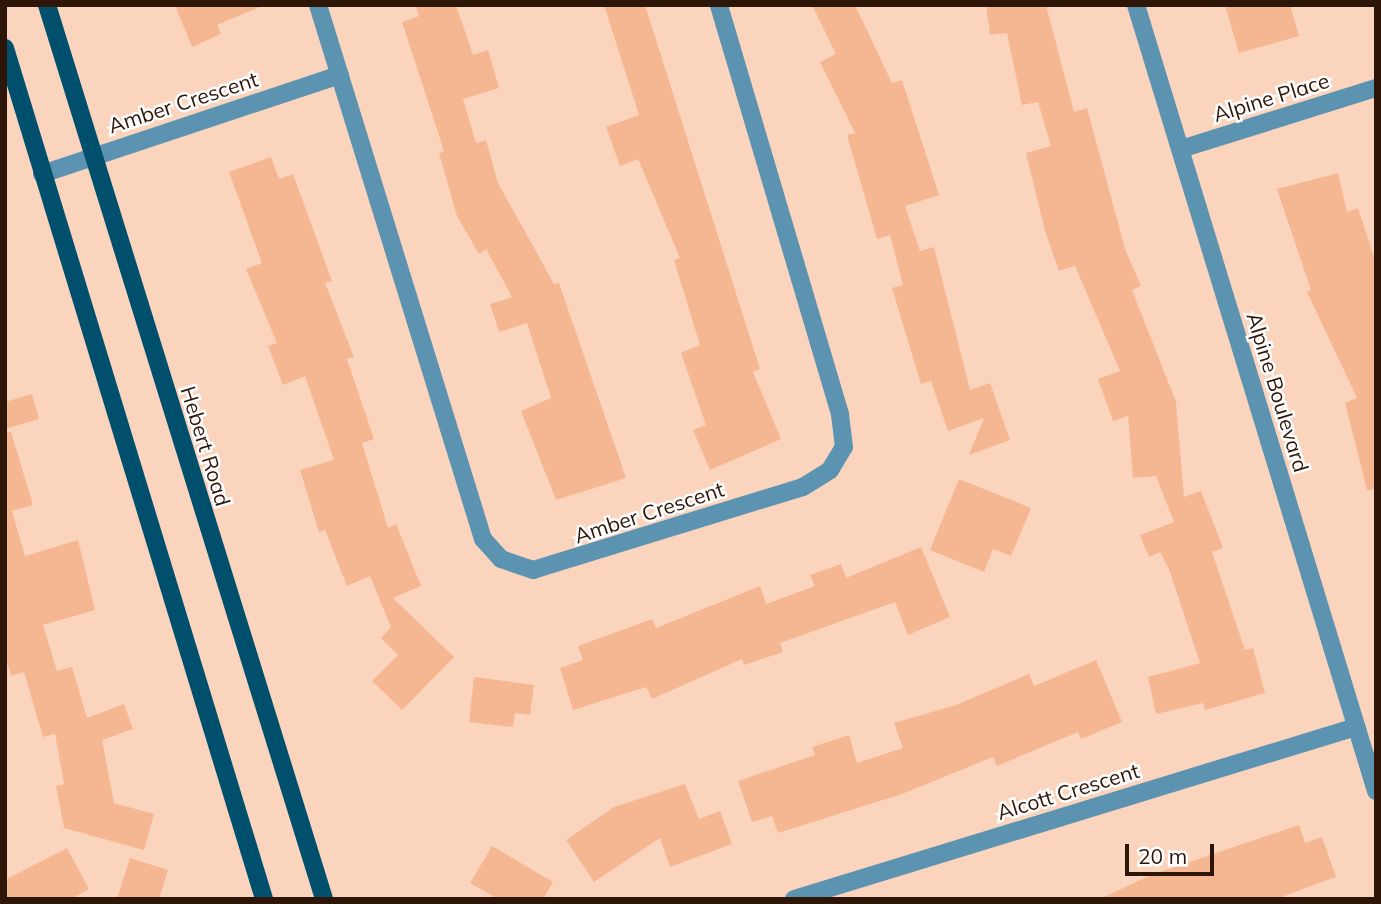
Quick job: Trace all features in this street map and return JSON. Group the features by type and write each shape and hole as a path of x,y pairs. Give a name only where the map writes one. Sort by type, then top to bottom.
{"main road":[{"name":"Hebert Road","path":"47,5 91,156 324,899"},
{"path":"5,48 41,174 264,899"}],"street":[{"name":"Amber Crescent","path":"318,5 483,539 501,559 516,566 553,567 803,487 830,470 844,447 840,414 719,5"},
{"name":"Alpine Boulevard","path":"1136,5 1376,791"},
{"name":"Amber Crescent","path":"41,174 340,75"},
{"name":"Alpine Place","path":"1181,149 1376,89"},
{"name":"Alcott Crescent","path":"794,899 1356,727"}],"building":[{"path":"175,5 264,5 217,25 221,34 192,47"},
{"path":"415,5 456,5 473,55 488,50 499,88 463,99 476,143 486,140 498,183 554,284 559,283 626,478 556,500 521,411 551,398 527,323 499,332 490,304 512,297 486,249 479,254 457,216 439,153 444,151 402,22 419,16"},
{"path":"604,5 645,5 760,369 753,372 781,439 710,470 693,430 706,425 681,353 700,345 674,260 680,258 638,159 620,166 606,127 639,115"},
{"path":"812,5 855,5 892,83 902,80 939,195 905,206 920,251 934,247 970,390 990,383 1010,440 969,455 984,418 948,431 931,381 921,384 892,288 903,285 890,235 877,239 847,135 855,133 820,62 836,54"},
{"path":"986,5 1046,5 1074,112 1087,108 1125,249 1141,286 1132,290 1176,402 1184,497 1201,491 1223,548 1212,552 1245,650 1253,648 1265,693 1205,710 1203,703 1156,714 1148,677 1200,663 1169,569 1160,552 1149,557 1140,535 1174,522 1156,476 1133,478 1128,416 1113,421 1098,379 1120,371 1075,266 1059,271 1045,231 1026,153 1051,146 1038,102 1022,105 1007,33 990,35"},
{"path":"1225,5 1290,5 1299,36 1239,53"},
{"path":"271,157 279,179 293,174 332,281 325,283 354,357 347,359 374,439 362,443 388,528 396,524 421,586 393,598 454,657 402,710 372,681 398,655 381,638 391,627 370,576 347,586 325,530 319,532 300,470 334,460 305,376 283,385 268,346 277,343 246,269 262,263 229,172"},
{"path":"1338,173 1347,212 1358,208 1376,263 1376,489 1367,490 1345,403 1357,398 1307,292 1311,290 1277,189"},
{"path":"32,394 39,419 5,429 5,402"},
{"path":"11,432 33,505 12,511 25,556 78,540 95,610 43,625 57,671 72,667 87,718 124,704 133,729 102,740 114,803 154,814 144,850 64,828 56,786 64,784 55,734 43,737 24,672 11,676 5,655 5,433"},
{"path":"959,479 1031,508 1011,556 993,549 984,572 930,550"},
{"path":"921,547 950,617 908,635 895,602 780,643 783,652 744,665 742,659 652,699 646,687 573,710 560,668 583,660 578,646 652,619 656,628 760,586 766,604 815,586 810,575 841,564 846,578"},
{"path":"1096,660 1122,722 1081,739 1078,732 997,766 993,757 902,794 778,833 772,816 752,822 738,781 815,755 812,747 849,735 857,763 903,748 894,723 956,705 1029,674 1034,686"},
{"path":"474,677 534,685 530,715 515,713 513,727 469,722"},
{"path":"685,784 699,819 720,811 732,844 670,867 660,838 594,882 566,840 614,807"},
{"path":"1299,825 1305,843 1322,837 1336,877 1276,899 1100,899 1151,875"},
{"path":"492,846 553,882 543,899 498,899 470,883"},
{"path":"67,848 89,889 70,899 5,899 5,880"},
{"path":"130,858 168,870 159,899 117,899"}]}
